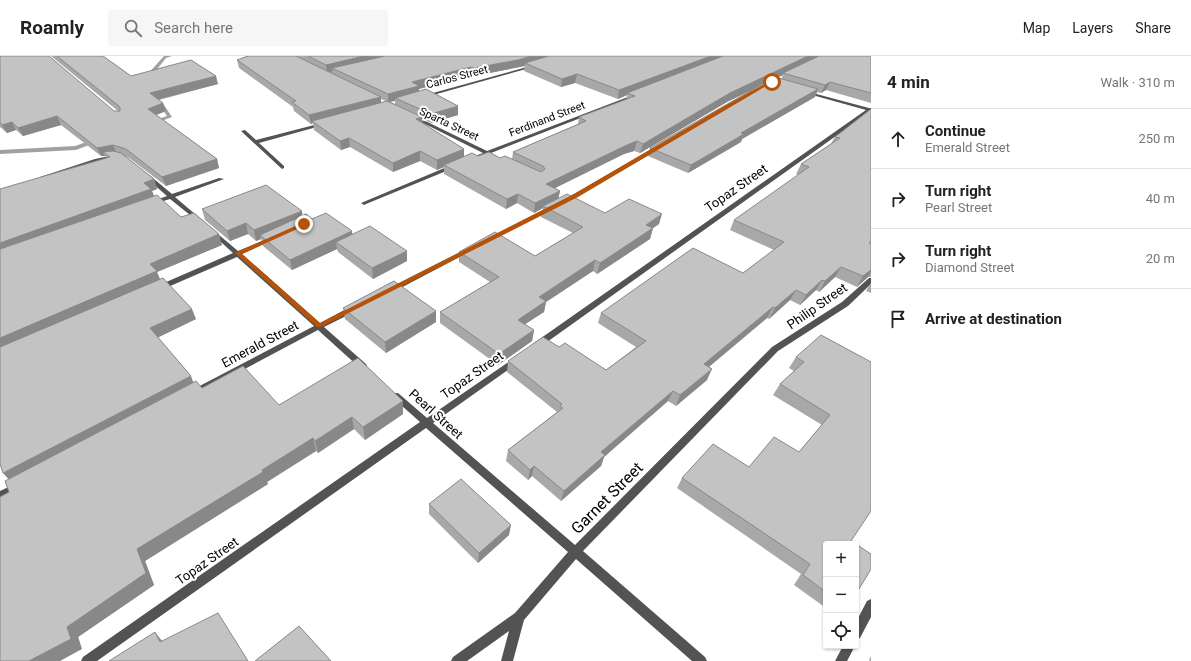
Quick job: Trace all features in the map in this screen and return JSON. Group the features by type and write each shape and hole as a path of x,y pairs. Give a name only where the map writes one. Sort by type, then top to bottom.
{"street":[{"name":"Carlos Street","path":"418,97 540,64"},
{"path":"802,90 870,109"},
{"name":"Ferdinand Street","path":"465,162 642,93"},
{"name":"Topaz Street","path":"87,661 426,424 870,109"},
{"name":"Sparta Street","path":"409,116 494,156"},
{"path":"256,142 329,122"},
{"path":"243,130 282,167"},
{"path":"486,241 576,196 664,144"},
{"path":"37,178 97,160 120,158"},
{"path":"364,203 458,165"},
{"path":"138,169 238,253 370,372"},
{"path":"142,207 221,179"},
{"path":"151,291 278,236"},
{"path":"382,294 479,245"},
{"name":"Philip Street","path":"775,349 846,304 871,280"},
{"name":"Emerald Street","path":"187,396 361,305"},
{"name":"Garnet Street","path":"457,661 519,617 575,552 775,349"},
{"name":"Pearl Street","path":"386,388 701,661"},
{"path":"0,496 21,485"},
{"path":"859,628 871,605"},
{"path":"507,661 519,617"},
{"path":"841,661 847,649"}],"building":[{"path":"0,56 49,56 114,111 120,111 120,107 57,56 103,56 131,76 191,60 216,76 150,93 163,103 148,109 217,159 162,177 126,149 113,145 97,148 57,116 18,128 12,122 2,125 0,122"},
{"path":"248,56 296,56 381,97 309,115 292,102 296,101 237,60"},
{"path":"308,56 364,56 326,65"},
{"path":"385,56 532,56 474,68 471,67 412,82 419,86 388,94 332,68"},
{"path":"549,56 711,56 619,90 577,74 562,79 525,63"},
{"path":"723,56 808,56 730,93 643,144 637,141 627,145 546,184 560,191 535,203 518,194 507,199 444,165 472,153 478,156 489,152 500,158 505,156 541,172 545,169 543,166 513,152 586,121 579,117 635,96 627,93"},
{"path":"819,56 871,56 871,93 830,82 825,85 783,73"},
{"path":"775,77 818,89 741,133 744,134 691,165 650,148"},
{"path":"426,89 458,106 431,114 395,98"},
{"path":"387,101 422,117 416,119 464,149 437,160 420,151 393,163 349,138 340,141 312,121"},
{"path":"871,109 871,241 869,243 871,244 871,270 863,276 841,267 825,281 822,280 806,295 796,290 704,364 712,369 680,395 673,391 601,452 605,455 564,491 534,466 530,470 508,450 563,408 560,406 562,404 508,361 543,337 559,347 565,343 606,370 646,341 601,313 693,248 743,273 784,242 734,220 809,167 801,164 840,138 835,137"},
{"path":"113,151 121,153 154,179 144,183 151,189 0,243 0,189 110,157 103,152"},
{"path":"266,185 302,211 254,230 246,223 227,231 202,209"},
{"path":"567,194 605,213 629,199 662,214 646,225 653,228 600,263 595,260 539,297 546,301 518,320 534,330 499,354 440,312 499,277 459,252 495,232 535,256 583,227 543,206"},
{"path":"157,195 181,217 194,213 219,234 150,264 157,271 0,338 0,249"},
{"path":"326,213 352,231 290,260 260,235 306,214 312,219"},
{"path":"370,226 407,251 372,268 336,242"},
{"path":"163,278 192,309 150,328 191,376 3,473 0,464 0,347"},
{"path":"394,281 436,311 385,342 343,308"},
{"path":"821,335 871,362 871,511 851,541 823,541 823,590 803,575 810,564 682,478 713,444 749,467 774,437 799,452 830,415 780,384 804,362 796,357"},
{"path":"358,358 403,401 363,427 352,417 315,441 313,438 262,470 263,472 137,549 146,573 67,627 71,639 29,661 0,661 0,497 9,492 5,481 196,381 202,388 243,366 279,405"},
{"path":"461,479 511,525 479,553 429,504"},
{"path":"859,546 871,554 871,569 859,589"},
{"path":"218,613 248,661 109,661 155,632 160,642"},
{"path":"299,626 331,661 255,661"}],"waterway":[{"path":"148,77 165,57 170,56"},
{"path":"152,123 170,117 160,103"},
{"path":"0,152 76,148 95,141"}],"route":[{"path":"304,224 238,253 319,326 576,196 730,104 772,82"}]}
